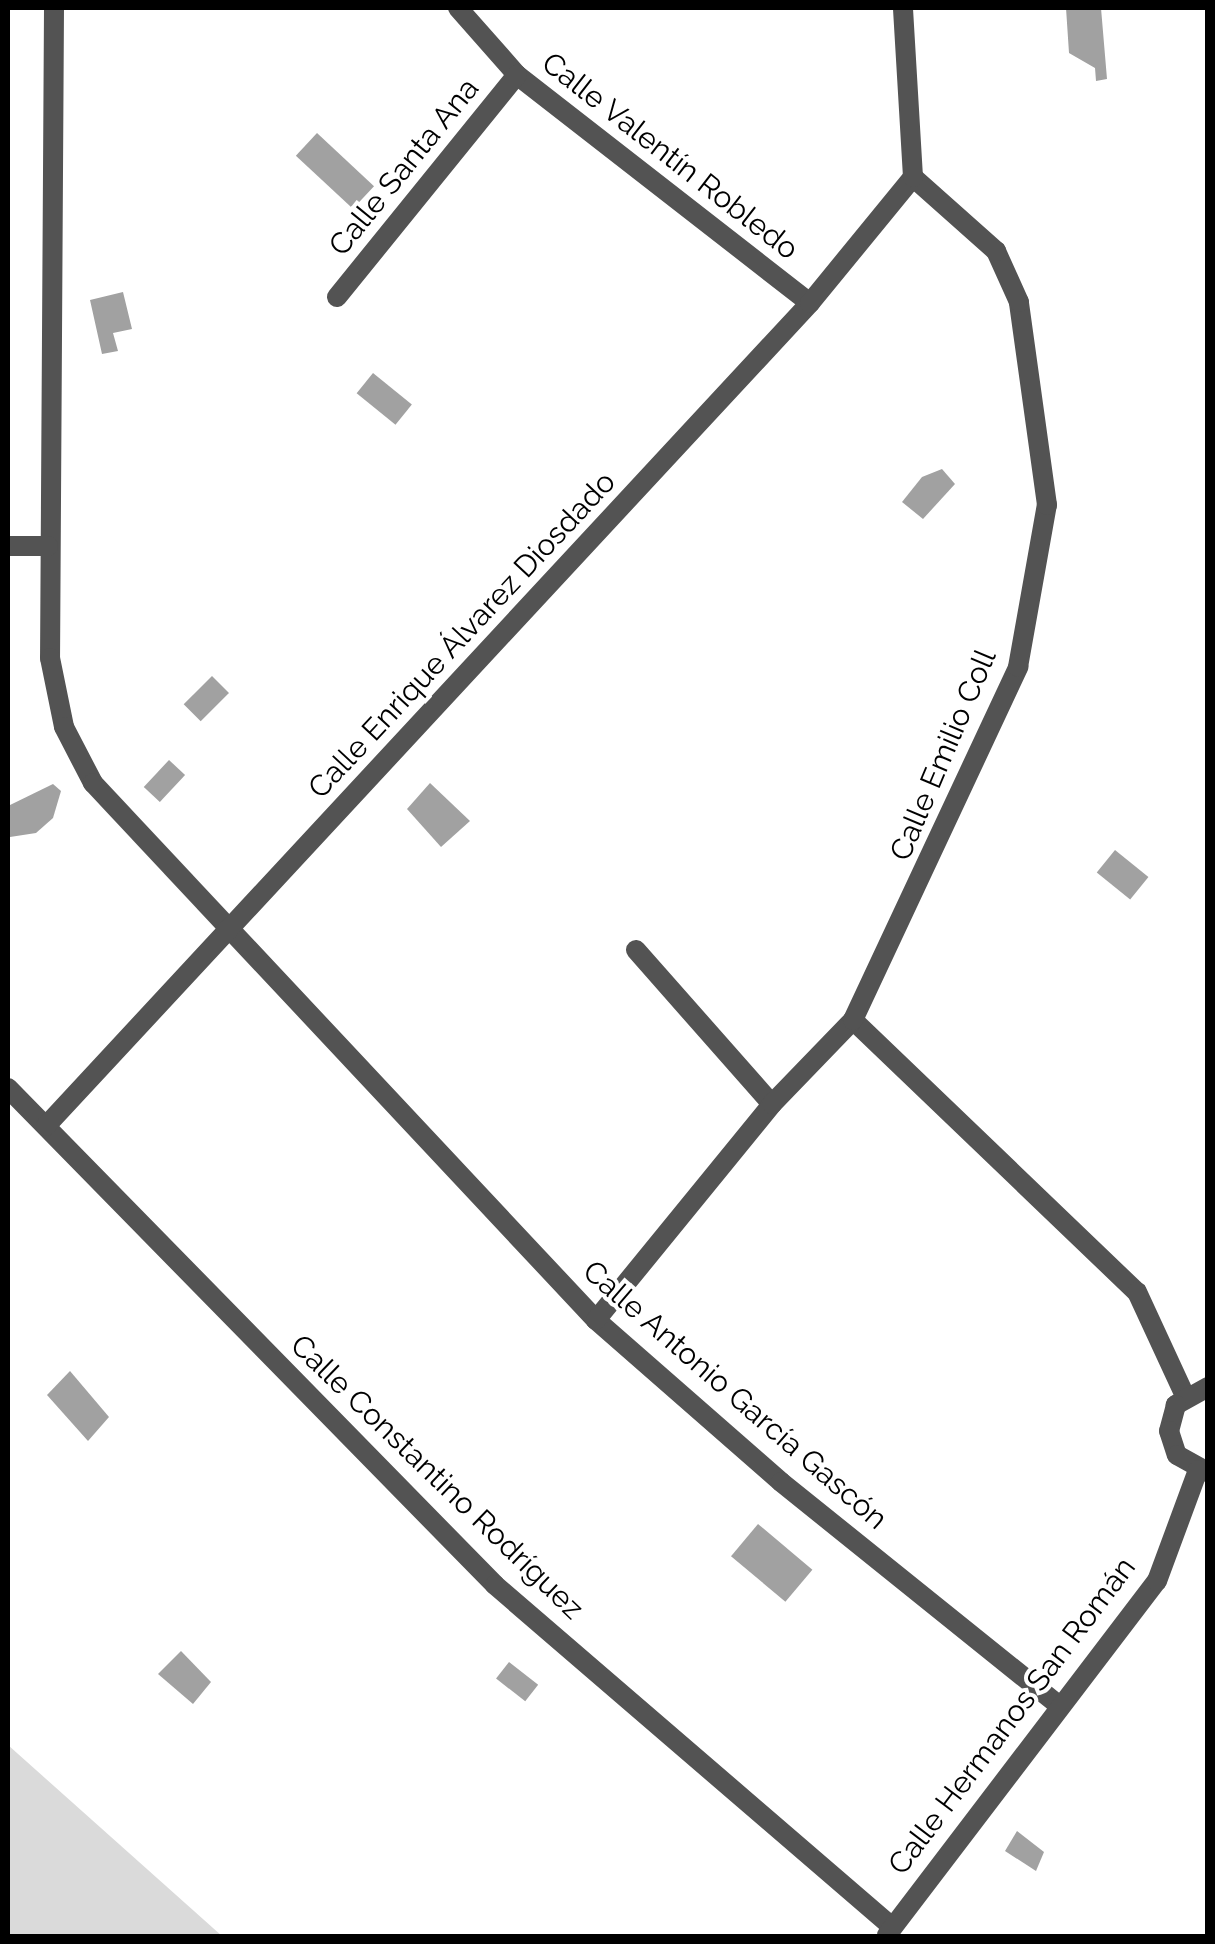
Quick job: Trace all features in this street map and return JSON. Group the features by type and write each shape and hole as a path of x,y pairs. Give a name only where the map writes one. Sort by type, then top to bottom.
{"street":[{"name":"Calle Antonio García Gascón","path":"54,8 50,658 64,727 93,783 226,932 596,1320 781,1482 1060,1706"},
{"name":"Calle Valentín Robledo","path":"458,8 517,75 810,303"},
{"path":"903,8 913,177"},
{"name":"Calle Santa Ana","path":"337,297 517,75"},
{"name":"Calle Enrique Álvarez Diosdado","path":"46,1126 810,303 913,177"},
{"name":"Calle Emilio Coll","path":"596,1320 772,1104 853,1020 1018,667 1047,505 1019,302 996,251 913,177"},
{"path":"8,546 48,546"},
{"path":"636,950 772,1104"},
{"path":"853,1020 1137,1292 1185,1396 1208,1387"},
{"name":"Calle Constantino Rodríguez","path":"8,1088 495,1585 888,1931"},
{"name":"Calle Hermanos San Román","path":"888,1931 1157,1581 1203,1472 1170,1444 1170,1417 1185,1396"}],"shaded area":[{"path":"1066,8 1101,8 1107,79 1096,81 1095,68 1069,53"},
{"path":"317,133 374,186 353,209 296,156"},
{"path":"123,292 132,329 113,333 118,351 102,354 90,300"},
{"path":"373,373 412,404 395,425 357,393"},
{"path":"942,469 955,484 923,519 902,502 922,477"},
{"path":"212,676 229,693 201,721 184,704"},
{"path":"169,760 185,775 160,802 144,787"},
{"path":"430,783 470,821 441,847 407,809"},
{"path":"53,784 61,791 53,818 36,833 10,837 8,806"},
{"path":"1115,850 1148,877 1130,900 1097,873"},
{"path":"70,1371 109,1417 88,1441 47,1395"},
{"path":"758,1524 812,1570 785,1602 731,1556"},
{"path":"181,1651 211,1682 193,1704 158,1674"},
{"path":"509,1662 538,1685 525,1701 496,1679"},
{"path":"8,1745 222,1936 8,1936"},
{"path":"1017,1831 1044,1852 1036,1871 1005,1851"}]}
